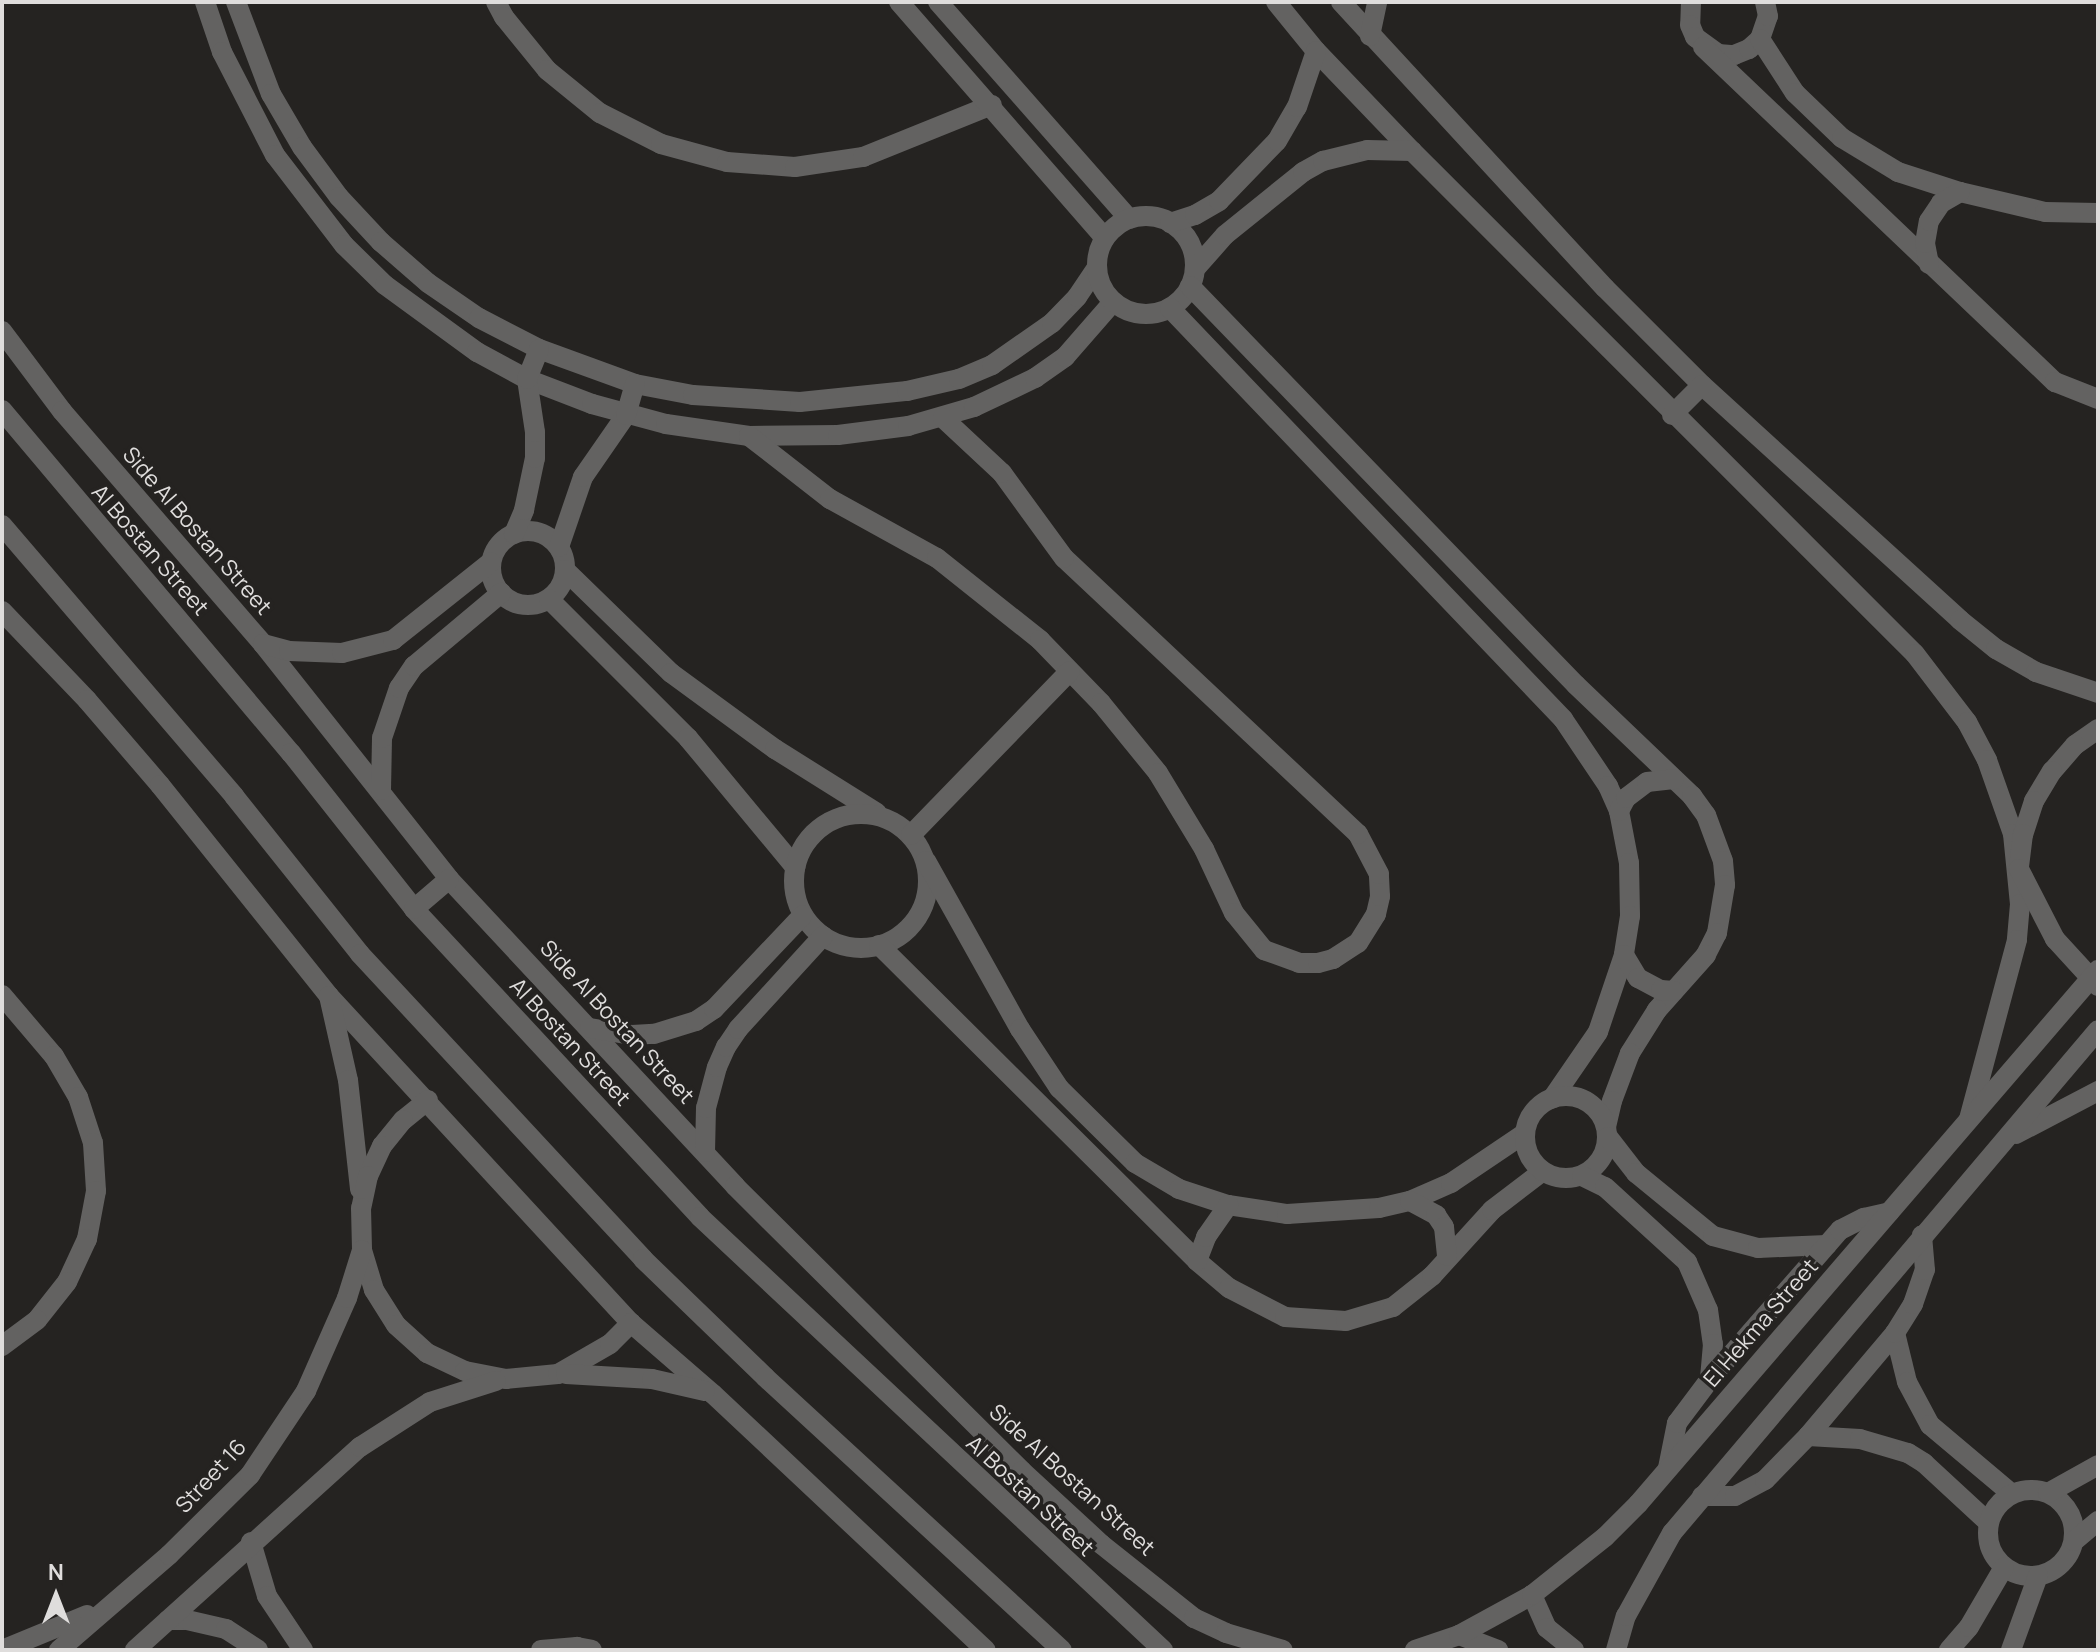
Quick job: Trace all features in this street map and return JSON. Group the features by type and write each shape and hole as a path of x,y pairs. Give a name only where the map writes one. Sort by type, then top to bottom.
{"street":[{"path":"205,2 222,52 247,106 307,202 375,275 429,320 527,379 626,415 749,436 794,437 873,432 943,418 1035,378 1065,357 1113,302"},
{"path":"236,2 271,94 302,147 339,197 381,242 428,283 479,318 539,349 635,384 693,395 800,402 907,391 959,379 1002,358 1052,323 1077,297 1096,269 1105,238 1129,219 1150,217 1170,223 1189,242 1192,278 1441,546 1624,734 1674,779 1706,815 1723,861 1723,909 1711,944 1692,974 1674,991 1630,1053 1612,1101 1600,1160 1582,1176 1568,1179 1543,1171 1529,1154 1525,1133"},
{"path":"496,2 504,17 547,70 600,113 661,144 727,162 795,167 863,157 992,105"},
{"path":"899,2 1105,238"},
{"path":"938,2 1129,219"},
{"path":"1276,2 1316,51 1412,151 1672,415 1915,654 1943,686 1987,760 2013,834 2019,869 2048,928 2095,979"},
{"path":"1341,2 1605,288 1702,385 1960,620 1996,649 2036,672 2098,693"},
{"path":"1370,36 1377,2"},
{"path":"1673,2 1703,47 2055,382 2098,399"},
{"path":"1690,25 1691,2"},
{"path":"1703,47 1718,54 1734,55 1749,49 1760,39 1770,7"},
{"path":"1760,39 1795,93 1842,138 1898,172 1960,192 2045,212 2098,213"},
{"path":"1170,223 1195,215 1219,201 1277,141 1297,107 1316,51"},
{"path":"247,106 271,94"},
{"path":"1096,269 1099,281 1113,302 1134,313 1159,313 1170,308 1225,235 1303,172 1355,152 1389,149 1412,151"},
{"path":"1929,264 1925,243 1929,221 1941,203 1960,192"},
{"path":"635,384 626,415 583,477 559,547 565,570 682,682 775,749 911,835 1038,1059 1083,1115 1156,1178 1228,1205 1318,1214 1348,1213 1410,1201 1471,1172 1525,1133 1534,1112 1552,1099 1598,1032 1624,955 1631,890 1619,811 1595,762 1563,719 1170,308"},
{"name":"Side Al Bostan Street","path":"2,331 62,411 263,644 449,879 735,1186 1011,1461 1101,1544 1194,1618 1237,1637 1283,1650"},
{"path":"539,349 527,379 535,432 535,458 524,510 514,534 499,545 491,562 491,574 501,593 509,600 529,605 549,599 560,586 565,570"},
{"path":"1672,415 1702,385"},
{"name":"Al Bostan Street","path":"2,410 291,753 414,909 700,1217 1075,1571 1163,1650"},
{"path":"749,436 820,492 900,536 973,583 1040,640 1101,703 1158,773 1204,849 1234,913 1264,950 1299,963 1318,963 1333,959 1358,943 1376,914 1380,896 1379,874 1358,834 1064,558 1002,473 943,418"},
{"path":"2,525 234,796 360,954 643,1259 765,1377 1062,1650"},
{"path":"514,534 544,535 559,547"},
{"path":"1419,567 1441,546"},
{"path":"263,644 289,651 342,653 393,640 491,562"},
{"path":"381,790 382,738 399,688 414,666 501,593"},
{"path":"549,599 688,738 795,867"},
{"path":"6,618 87,700 142,764 329,996 631,1323 713,1394 986,1650"},
{"path":"911,835 1070,671"},
{"path":"1969,1119 2017,940 2023,834 2034,801 2052,771 2075,745 2098,729"},
{"path":"1619,811 1636,789 1661,779 1674,779"},
{"path":"884,817 855,814 828,822 807,842 795,867 795,892 803,915 823,936 850,947 879,945 895,939 920,913 928,888 926,861"},
{"path":"414,909 449,879"},
{"path":"589,1027 643,1035 696,1021 714,1009 803,915"},
{"path":"705,1152 706,1108 726,1047 738,1029 823,936"},
{"path":"879,945 1197,1261 1229,1288 1275,1312 1315,1322 1370,1317 1414,1293 1492,1210 1543,1171"},
{"path":"1624,955 1638,978 1661,990 1674,991"},
{"name":"El Hekma Street","path":"1415,1650 1459,1635 1532,1595 1605,1537 2095,979"},
{"path":"2,995 54,1056 78,1097 93,1143 96,1191 87,1239 67,1282 37,1320 2,1346"},
{"path":"329,996 354,1122 362,1250 374,1290 396,1325 427,1353 465,1371 506,1379"},
{"path":"1616,1650 1626,1616 1647,1573 1702,1496 2098,1030"},
{"path":"2002,1142 2098,1091"},
{"path":"1552,1099 1579,1098 1600,1113 1607,1132 1636,1173 1713,1236 1769,1249 1827,1245"},
{"path":"361,1208 368,1176 382,1146 403,1120 428,1100"},
{"path":"1582,1176 1605,1187 1687,1262 1708,1310 1713,1344 1710,1379"},
{"path":"1410,1201 1424,1205 1444,1227 1447,1256"},
{"path":"1197,1261 1206,1237 1228,1205"},
{"path":"1668,1468 1677,1423 1710,1379 1827,1245 1852,1222 1889,1212"},
{"path":"1702,1496 1718,1498 1751,1490 1808,1436 1895,1333 1913,1304 1925,1270 1922,1235"},
{"name":"Street 16","path":"59,1650 250,1475 280,1434 328,1345 362,1250"},
{"path":"558,1374 610,1344 631,1323"},
{"path":"1895,1333 1907,1382 1930,1425 2012,1494"},
{"path":"135,1650 251,1542 360,1447 395,1422 442,1397 506,1379 558,1374 652,1379 713,1394"},
{"path":"1808,1436 1860,1439 1908,1453 1924,1463 1988,1522"},
{"path":"2048,1493 2098,1465"},
{"path":"2030,1490 2048,1493 2063,1505 2073,1521 2074,1541 2067,1557 2055,1570 2038,1576 2020,1576 2004,1567 1990,1547 1988,1522 1997,1505 2012,1494 2030,1490"},
{"path":"2074,1541 2098,1521"},
{"path":"251,1542 267,1596 303,1650"},
{"path":"1075,1571 1101,1544"},
{"path":"1949,1650 1969,1627 2004,1567"},
{"path":"2011,1650 2038,1576"},
{"path":"2,1650 78,1620 122,1595"},
{"path":"1532,1595 1547,1628 1574,1650"},
{"path":"168,1620 187,1620 226,1629 258,1650"},
{"path":"1459,1635 1498,1650"},
{"path":"541,1650 592,1650"}]}
